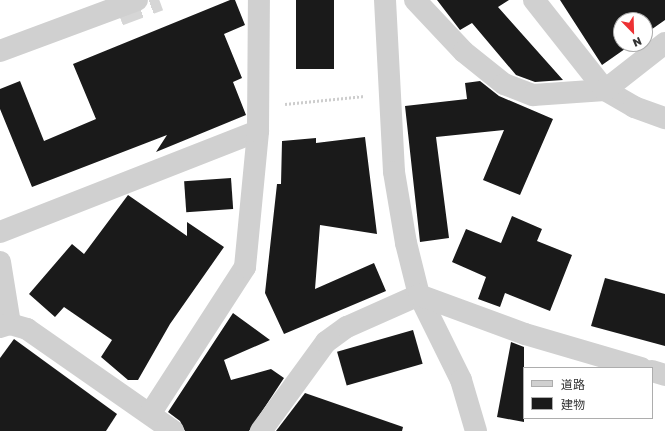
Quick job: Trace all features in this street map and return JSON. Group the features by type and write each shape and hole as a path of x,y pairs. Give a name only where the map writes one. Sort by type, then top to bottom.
{"street":[{"path":"0,51 103,6 137,0"},
{"path":"150,414 246,267 258,131 259,0"},
{"path":"385,0 394,172 419,295 461,380 476,431"},
{"path":"415,0 464,52 504,84 533,95 605,90 665,43"},
{"path":"534,0 605,90 634,107 665,118"},
{"path":"0,232 258,131"},
{"path":"0,262 5,326 27,330 173,431"},
{"path":"261,431 326,342 347,327 419,295 524,334 638,367"},
{"path":"653,371 665,375"}],"path":[{"path":"257,107 390,93"}],"building":[{"path":"230,0 235,0 245,25 224,34 242,78 233,82 246,115 156,152 167,135 32,187 0,109 0,89 20,81 44,141 96,119 73,64"},
{"path":"296,0 334,0 334,69 296,69"},
{"path":"437,0 509,0 498,7 563,80 535,82 516,75 472,23 460,30"},
{"path":"560,0 665,0 665,20 653,28 653,12 613,12 613,52 621,52 602,65"},
{"path":"480,81 499,96 553,119 520,195 483,180 504,130 436,137 449,238 420,242 405,106 467,99 465,83"},
{"path":"365,137 377,234 320,225 315,289 374,263 386,291 284,334 265,293 277,184 281,184 282,141 316,138 316,143"},
{"path":"231,178 233,209 186,212 184,181"},
{"path":"128,195 187,236 187,222 224,247 170,324 138,380 128,380 101,357 112,340 64,307 55,317 29,294 72,244 84,254"},
{"path":"512,216 542,229 537,241 572,255 550,311 505,293 500,307 478,299 486,277 452,262 466,229 501,243"},
{"path":"605,278 665,294 665,346 591,326"},
{"path":"233,313 270,340 224,360 231,380 271,369 284,378 249,431 185,431 180,421 168,412"},
{"path":"413,330 423,364 347,385 337,352"},
{"path":"14,339 117,414 106,431 0,431 0,358"},
{"path":"511,342 524,347 524,422 497,417"},
{"path":"305,393 403,427 402,431 276,431"}],"tunnel":[{"path":"119,15 159,0"}]}
